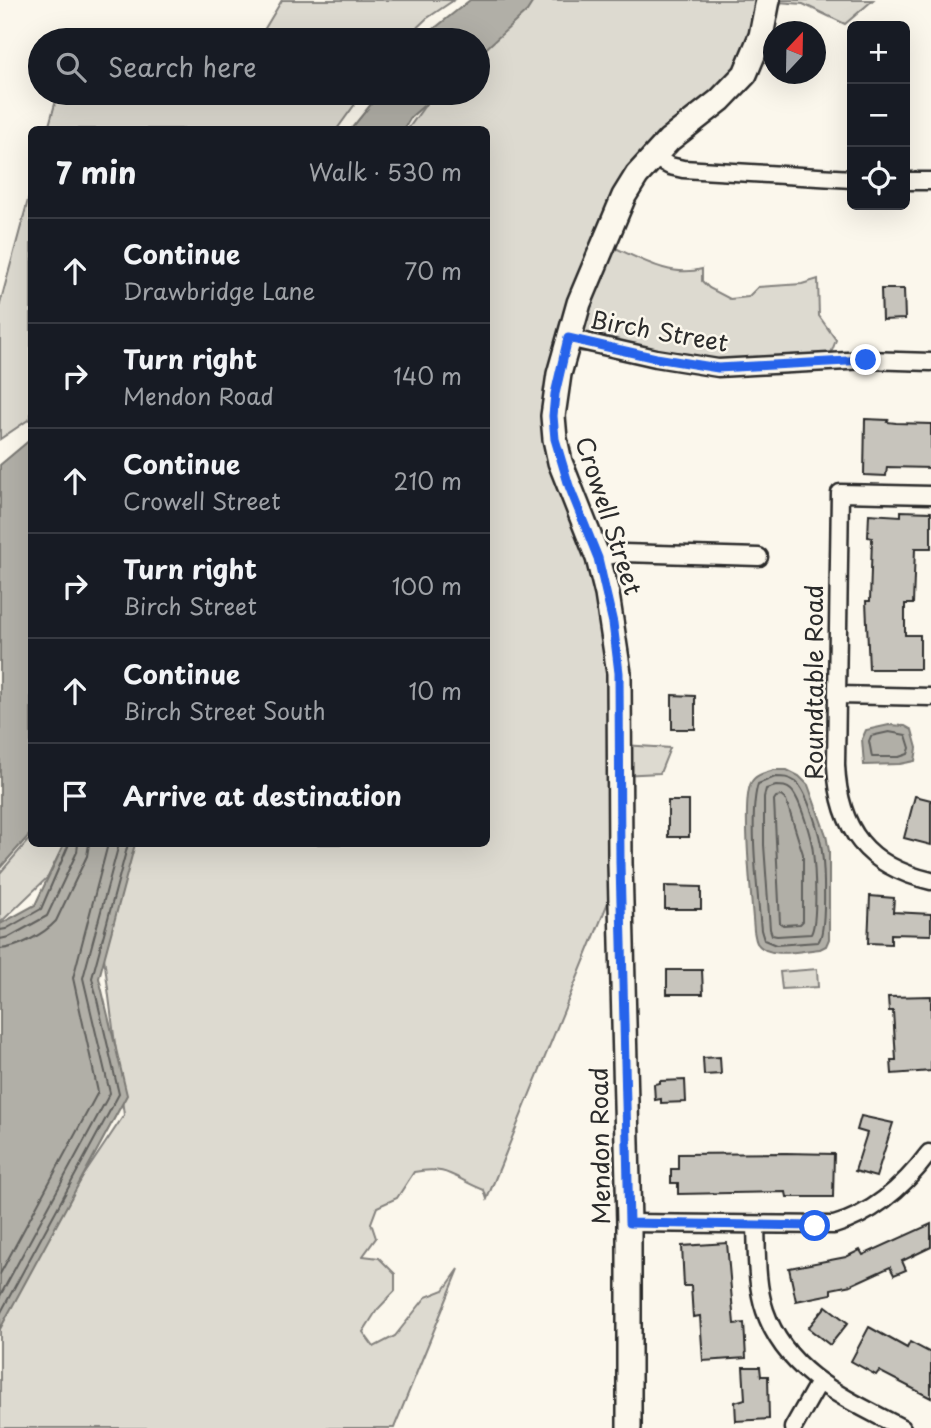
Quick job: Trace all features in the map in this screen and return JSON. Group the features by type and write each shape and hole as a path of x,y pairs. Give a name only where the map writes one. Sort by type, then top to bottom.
{"street":[{"name":"Crowell Street","path":"620,863 619,673 613,623 598,558 564,474 555,439 555,394 568,338 592,268 615,215 637,175 653,157 683,128 733,89 745,74 761,36 768,0"},
{"path":"653,157 683,169 847,179"},
{"path":"910,181 931,181"},
{"name":"Birch Street","path":"568,338 656,358 718,368 866,360 931,362"},
{"name":"Roundtable Road","path":"931,495 840,493 837,695 837,782 844,813 860,842 880,861 931,881"},
{"path":"598,558 623,553 759,558"},
{"path":"837,695 931,697"},
{"name":"Mendon Road","path":"620,863 629,1223 629,1428"},
{"path":"629,1223 815,1226 849,1221 900,1186 929,1153"},
{"path":"756,1225 764,1310 781,1343 792,1358 819,1382 902,1428"},
{"path":"793,1428 819,1382"}],"shaded area":[{"path":"282,0 454,0 417,28 265,28"},
{"path":"526,0 873,0 845,24 803,4 765,1 758,46 655,151 604,243 664,268 677,271 702,269 702,281 709,288 730,299 748,297 758,287 802,284 818,279 819,316 836,340 827,364 571,351 553,398 594,557 623,745 670,748 660,773 620,775 620,873 487,1199 484,1190 451,1174 426,1170 414,1172 397,1198 377,1207 371,1223 376,1238 363,1256 379,1258 395,1274 395,1291 377,1310 363,1332 374,1347 395,1336 426,1297 444,1290 459,1269 394,1428 0,1428 0,1301 124,1115 103,949 120,847 490,847 490,126 410,126 425,105 490,105 490,30"},
{"path":"55,105 354,105 339,126 49,126"},
{"path":"28,200 28,420 0,439 0,304"},
{"path":"28,840 28,847 63,847 48,877 0,923 0,873"},
{"path":"817,969 818,987 782,989 780,972"}],"water":[{"path":"470,0 534,0 527,11 490,45 490,28 435,28"},
{"path":"370,105 424,105 406,126 353,126"},
{"path":"28,442 28,836 0,868 0,465"},
{"path":"889,725 905,726 912,730 917,748 915,761 864,765 862,739 866,730"},
{"path":"774,770 787,770 808,785 826,835 829,851 829,939 826,946 820,949 778,953 762,948 755,938 748,854 748,794 755,778"},
{"path":"63,847 134,847 99,978 127,1095 0,1329 0,924 35,905"}],"building":[{"path":"881,289 904,289 905,319 882,320"},
{"path":"865,419 931,424 931,468 887,467 886,476 864,475"},
{"path":"901,511 931,512 931,548 915,548 913,604 905,604 905,635 920,635 920,669 869,669 866,601 870,601 872,538 868,537 869,514 901,516"},
{"path":"672,695 695,696 695,729 672,729"},
{"path":"915,796 931,800 931,845 904,838"},
{"path":"668,801 689,801 689,837 668,837"},
{"path":"665,886 701,887 701,909 665,909"},
{"path":"870,896 894,898 893,912 931,914 931,935 891,934 891,944 868,943"},
{"path":"667,970 702,970 703,994 667,994"},
{"path":"931,996 931,1071 892,1074 891,1060 896,1060 893,1011 889,1011 888,997"},
{"path":"720,1057 721,1074 704,1075 703,1058"},
{"path":"685,1080 686,1102 661,1103 661,1099 655,1100 654,1084 660,1081"},
{"path":"861,1116 893,1123 876,1177 855,1171 867,1133 857,1130"},
{"path":"678,1154 834,1154 833,1197 787,1197 786,1192 678,1194 678,1183 671,1183 671,1169 678,1169"},
{"path":"931,1224 931,1247 902,1261 906,1270 894,1275 890,1267 851,1285 831,1289 831,1294 796,1301 789,1268 846,1257 860,1250 863,1255"},
{"path":"727,1243 734,1324 744,1323 746,1358 703,1361 700,1316 693,1317 691,1286 684,1286 682,1246"},
{"path":"826,1306 848,1323 830,1345 808,1328"},
{"path":"869,1327 907,1348 910,1342 931,1353 931,1398 879,1371 876,1375 851,1361"},
{"path":"743,1367 760,1367 761,1376 768,1376 769,1419 736,1421 735,1402 745,1399"}],"route":[{"path":"815,1226 629,1223 620,863 621,701 617,648 598,558 560,462 553,416 555,394 568,338 656,358 718,368 866,360"}]}
